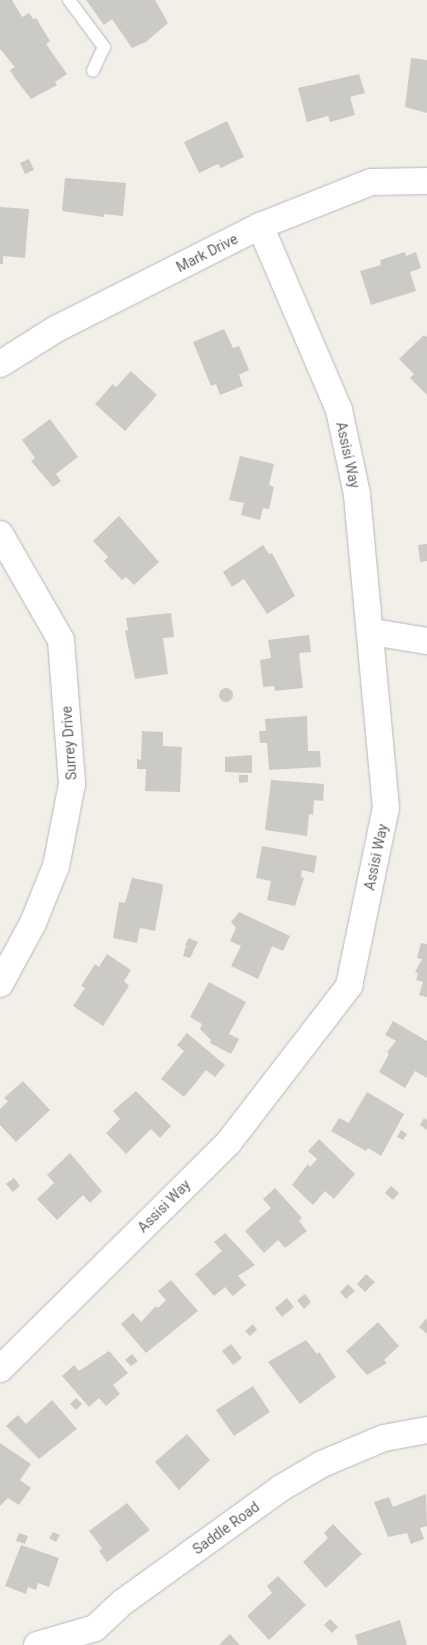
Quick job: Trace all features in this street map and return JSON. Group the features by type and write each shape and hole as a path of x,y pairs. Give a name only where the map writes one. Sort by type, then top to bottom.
{"street":[{"name":"Mark Drive","path":"0,364 56,329 260,226 371,182 427,181"},
{"name":"Assisi Way","path":"0,1369 229,1142 349,986 386,808 372,632 357,494 339,410 260,226"},
{"name":"Surrey Drive","path":"0,534 61,640 72,784 56,866 33,923 0,984"},
{"path":"372,632 427,641"},
{"name":"Saddle Road","path":"37,1645 95,1628 123,1602 265,1499 322,1464 384,1438 427,1430"}],"lane":[{"path":"69,0 104,47 93,71"}],"building":[{"path":"0,0 12,0 22,17 29,13 33,19 36,18 50,41 46,44 67,74 55,82 57,85 31,99 10,70 15,67 0,49"},
{"path":"86,0 155,0 168,23 146,42 132,48 112,19 104,25"},
{"path":"411,58 427,60 427,113 405,107"},
{"path":"359,74 365,93 350,97 355,115 330,122 328,116 307,122 298,88"},
{"path":"227,121 244,157 221,168 218,164 199,173 184,142"},
{"path":"29,159 34,170 25,174 20,163"},
{"path":"65,178 126,183 123,216 104,214 104,217 62,211"},
{"path":"0,207 29,209 25,258 3,256 3,264 0,264"},
{"path":"405,252 406,256 416,252 421,268 410,272 416,291 371,305 360,271 381,265 380,260"},
{"path":"224,329 233,348 239,346 249,370 239,375 243,386 220,395 216,384 211,386 193,342"},
{"path":"424,335 427,337 427,395 410,378 414,374 399,359"},
{"path":"131,371 157,395 125,431 95,404 113,384 116,387"},
{"path":"50,419 78,457 56,474 61,481 53,487 31,461 35,458 22,440"},
{"path":"240,456 274,464 269,485 274,487 269,509 263,508 260,520 241,515 244,503 229,500"},
{"path":"119,516 159,562 134,585 126,577 122,580 104,561 108,557 93,541"},
{"path":"427,544 427,561 420,562 418,545"},
{"path":"263,545 269,554 272,553 295,596 267,614 244,579 232,587 223,572"},
{"path":"171,613 174,637 163,638 168,674 135,679 125,631 128,630 126,618"},
{"path":"309,635 311,652 299,653 303,688 275,691 274,686 263,687 260,660 271,658 268,640"},
{"path":"223,688 229,688 233,695 229,702 223,702 219,698 219,692"},
{"path":"307,716 308,751 320,751 321,767 269,770 267,743 260,743 259,731 266,731 265,719"},
{"path":"142,731 163,732 163,746 182,747 180,792 145,791 146,769 137,769 137,759 141,760"},
{"path":"252,755 252,773 225,772 225,757"},
{"path":"239,775 248,775 248,782 239,783"},
{"path":"271,780 324,784 323,801 314,800 313,815 309,814 307,836 265,830"},
{"path":"262,846 317,856 314,873 302,870 301,877 304,878 295,906 267,900 271,881 256,878"},
{"path":"132,878 162,884 163,888 155,931 140,928 137,943 113,938 119,902 125,903"},
{"path":"239,912 290,936 283,951 272,946 258,979 231,966 241,946 230,941 236,928 231,922"},
{"path":"189,938 198,942 190,958 183,956 186,946 192,948 185,945"},
{"path":"421,943 427,944 427,997 419,995 423,982 416,980 418,973 415,972 422,959 417,958"},
{"path":"107,954 131,970 124,981 129,986 103,1026 73,1006 85,988 81,986 95,964 99,967"},
{"path":"209,982 246,1002 229,1034 239,1039 231,1054 210,1043 211,1040 200,1029 202,1024 190,1017"},
{"path":"393,1021 427,1041 427,1078 415,1071 405,1088 379,1072 389,1054 387,1052 396,1041 385,1035"},
{"path":"187,1033 225,1065 215,1077 206,1070 184,1097 161,1079 184,1051 177,1045"},
{"path":"23,1081 50,1110 16,1142 0,1125 0,1109 8,1101 4,1098"},
{"path":"136,1091 171,1126 160,1138 151,1129 126,1154 106,1133 120,1119 113,1111"},
{"path":"367,1092 404,1114 381,1156 368,1148 366,1151 331,1131 339,1118 349,1123"},
{"path":"424,1118 427,1120 427,1130 420,1125"},
{"path":"401,1130 407,1134 403,1140 397,1137"},
{"path":"319,1139 355,1174 334,1199 325,1191 313,1205 292,1185 308,1164 310,1167 317,1159 308,1151"},
{"path":"70,1153 102,1191 90,1203 83,1195 57,1220 37,1199 54,1183 47,1175"},
{"path":"14,1178 20,1186 13,1192 6,1184"},
{"path":"391,1186 399,1193 393,1200 385,1193"},
{"path":"275,1188 302,1218 299,1221 307,1231 285,1248 278,1240 264,1253 245,1231 271,1208 263,1199"},
{"path":"225,1233 255,1265 238,1276 246,1285 233,1296 225,1287 214,1296 195,1274 222,1251 214,1242"},
{"path":"366,1274 375,1282 365,1292 357,1284"},
{"path":"171,1280 198,1311 146,1353 121,1324 133,1313 141,1322 156,1306 158,1308 166,1300 158,1291"},
{"path":"348,1284 355,1291 346,1299 340,1292"},
{"path":"305,1294 311,1302 304,1309 297,1300"},
{"path":"287,1298 294,1307 282,1317 275,1308"},
{"path":"427,1318 427,1334 419,1327"},
{"path":"378,1322 399,1346 384,1360 387,1363 367,1375 346,1351"},
{"path":"253,1324 257,1330 250,1336 245,1331"},
{"path":"306,1340 317,1354 319,1352 336,1377 300,1404 268,1362"},
{"path":"231,1344 242,1358 233,1365 222,1351"},
{"path":"109,1351 128,1373 113,1385 120,1394 106,1406 99,1398 89,1407 62,1376 74,1365 79,1371"},
{"path":"132,1354 138,1361 131,1366 125,1360"},
{"path":"253,1386 270,1412 234,1436 216,1410"},
{"path":"76,1398 82,1404 76,1410 70,1404"},
{"path":"52,1400 77,1429 39,1459 6,1426 18,1415 26,1424"},
{"path":"187,1434 210,1460 179,1490 155,1462"},
{"path":"0,1443 31,1464 20,1480 31,1488 19,1505 8,1498 0,1506"},
{"path":"426,1494 427,1526 420,1528 424,1539 411,1544 407,1533 388,1537 374,1502 389,1497 393,1507"},
{"path":"127,1503 150,1530 107,1562 99,1551 102,1548 89,1531"},
{"path":"333,1524 362,1554 326,1588 303,1562 328,1538 324,1533"},
{"path":"53,1532 60,1535 56,1542 49,1538"},
{"path":"19,1533 28,1536 25,1544 16,1541"},
{"path":"21,1545 59,1558 49,1587 38,1583 36,1590 28,1587 26,1594 5,1586"},
{"path":"278,1576 306,1605 269,1640 247,1616 272,1593 267,1586"},
{"path":"330,1619 338,1627 332,1633 324,1625"},
{"path":"400,1620 407,1645 358,1645 355,1635"},
{"path":"230,1634 240,1645 219,1645"}]}
